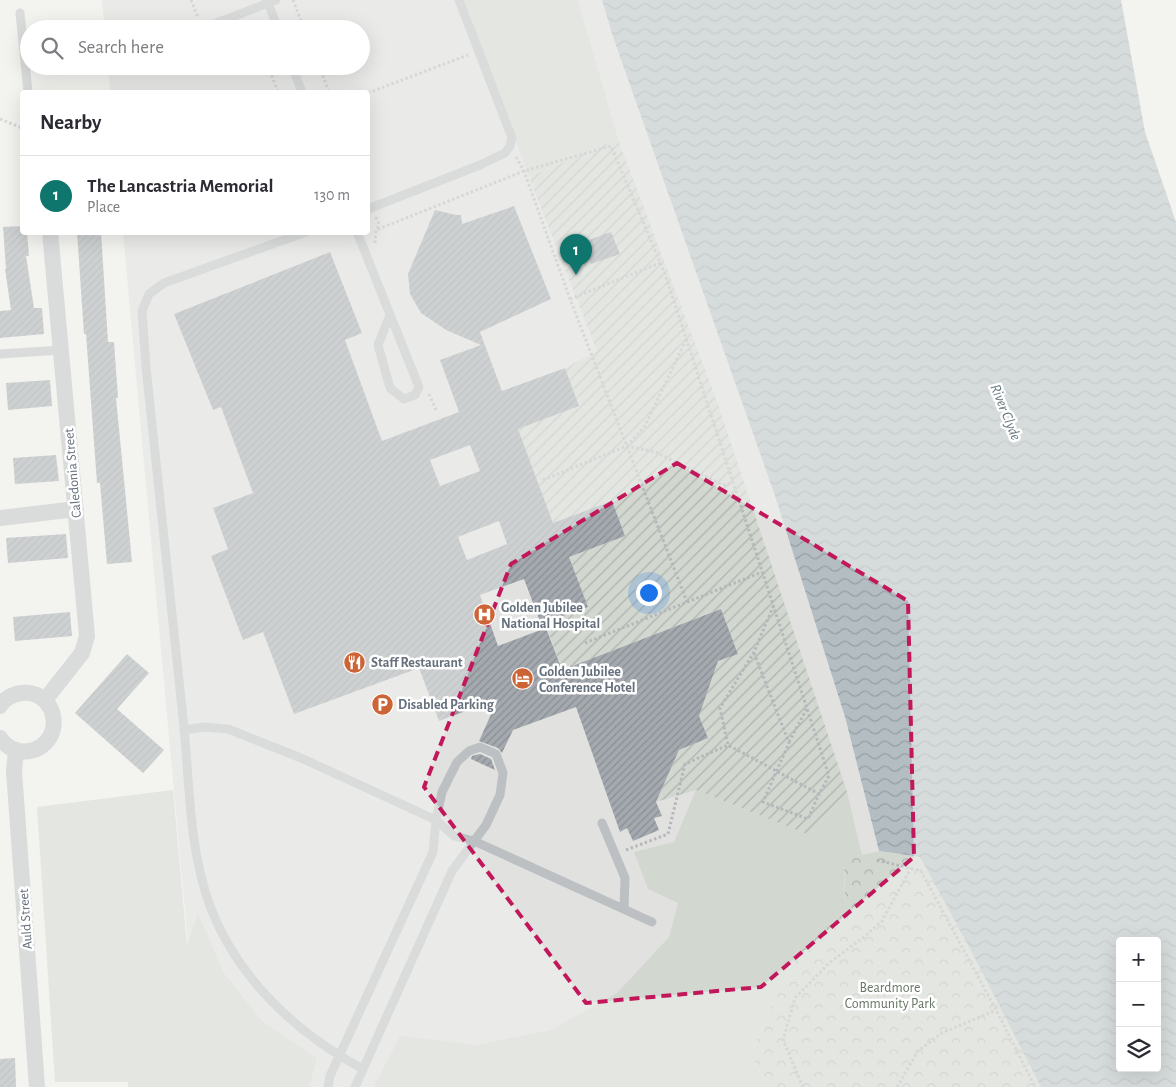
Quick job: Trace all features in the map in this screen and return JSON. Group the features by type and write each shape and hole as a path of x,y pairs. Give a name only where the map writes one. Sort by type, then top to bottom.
{"street":[{"name":"Caledonia Street","path":"45,700 82,653 87,636 50,235"},
{"path":"0,518 76,509"},
{"path":"0,706 8,697 17,693 27,692 45,700 51,708 54,717 51,737 36,750 26,752 16,750 7,746 0,738"},
{"name":"Auld Street","path":"16,750 14,771 38,1087"}],"lane":[{"path":"370,208 480,165 505,153 510,146 512,138 458,0"},
{"path":"223,20 270,1 275,20"},
{"path":"20,14 21,20"},
{"path":"26,75 28,90"},
{"path":"295,75 301,90"},
{"path":"298,235 164,283 148,294 142,311 148,387 198,864 211,907 230,946 253,982 278,1010 340,1057 363,1069"},
{"path":"357,235 390,315 419,387 415,396 404,399 390,388 378,345 390,315"},
{"path":"0,354 61,350"},
{"path":"184,730 204,727 228,729 310,762 436,820 454,836 474,841 652,922"},
{"path":"328,1087 330,1076 434,852 436,820 442,792 457,762 468,751 480,747 496,754 503,774 500,795 486,825 452,871 355,1087"},
{"path":"602,823 626,878 624,909"}],"path":[{"path":"191,0 198,18"},
{"path":"293,0 301,20"},
{"path":"370,92 478,51"},
{"path":"271,75 277,90"},
{"path":"322,75 328,90"},
{"path":"0,119 20,127"},
{"path":"510,146 524,171 570,299 687,602"},
{"path":"375,248 376,230 524,171 611,146 660,263 774,606 807,707 829,776 808,819 762,802 807,707"},
{"path":"570,299 660,263"},
{"path":"543,480 627,446 645,426 686,340"},
{"path":"429,392 436,410"},
{"path":"627,446 655,452 723,485 733,483"},
{"path":"585,643 762,572"},
{"path":"774,606 754,652 720,708 728,745 819,794"},
{"path":"754,652 789,743"},
{"path":"615,854 668,834 685,764 728,745"},
{"path":"877,860 921,871 1035,1087"},
{"path":"803,1087 783,1040 794,998 829,962 864,937 882,921 911,868"},
{"path":"897,1087 918,1051 942,1033 996,1010"}],"highlighted area":[{"path":"677,463 908,601 914,857 761,987 586,1003 424,787 511,564"}],"shaded area":[{"name":"Golden Jubilee National Hospital","path":"102,0 602,0 613,37 775,496 845,717 879,851 844,860 845,914 751,1051 766,1087 201,1087 123,235 370,235 370,90 110,90 109,75 370,75 370,20 104,20"}],"green space":[{"path":"464,0 578,0 618,139 529,177"},
{"path":"618,139 718,404 847,792 809,835 696,790 656,802 679,750 708,738 699,716 718,661 738,653 721,609 562,670 547,628 541,624 587,607 569,557 625,536 553,523 518,429 579,406 565,368 597,351 529,177"},
{"path":"173,790 187,945 198,913 223,972 263,1022 317,1058 309,1087 128,1087 128,1082 55,1082 37,807"},
{"path":"696,790 809,835 847,792 862,855 844,860 845,914 804,936 751,1051 766,1087 374,1087 400,1036 476,1045 551,1030 617,993 669,937 678,903 648,889 634,852 674,842"},
{"name":"Beardmore Community Park","path":"879,851 920,857 1041,1087 766,1087 751,1052 804,936 845,914 844,859"}],"water":[{"name":"River Clyde","path":"602,0 1121,0 1145,132 1176,222 1176,1087 1041,1087 920,857 879,851 845,717 775,496 613,37"}],"building":[{"path":"514,206 551,299 480,332 502,391 565,368 579,406 518,429 553,523 612,501 625,536 569,557 588,607 541,624 524,579 480,595 498,646 546,628 562,670 721,609 738,654 718,661 699,716 708,738 679,750 656,802 662,816 654,818 659,830 633,841 627,828 620,832 576,707 513,730 502,753 498,748 479,741 498,699 439,721 419,668 294,714 263,632 243,640 211,556 228,549 213,508 253,493 221,407 213,410 174,314 330,252 362,333 345,340 382,441 459,412 440,360 481,345 446,330 421,313 410,294 408,274 435,210 461,215 462,224","holes":["470,445 480,471 440,486 430,460","499,521 507,544 467,560 458,537"]},
{"path":"20,226 20,235 27,235 29,256 26,256 34,308 42,308 44,334 0,338 0,311 11,310 5,269 3,227"},
{"path":"611,232 620,254 591,264 588,256 582,259 577,244"},
{"path":"77,235 101,235 108,342 114,342 118,398 116,398 132,562 107,564 100,483 97,483 86,334 84,334"},
{"path":"50,380 52,406 8,410 6,383"},
{"path":"56,455 59,481 15,484 13,458"},
{"path":"66,534 68,558 8,563 6,538"},
{"path":"70,612 72,636 15,641 13,617"},
{"path":"127,654 149,673 117,709 164,750 143,773 75,713"},
{"path":"480,754 491,759 495,770 471,759 472,756"},
{"path":"15,1058 16,1087 0,1087 0,1059"}],"place":[{"name":"The Lancastria Memorial","path":"576,275"},
{"name":"Golden Jubilee National Hospital","path":"485,615"},
{"name":"Staff Restaurant","path":"355,662"},
{"name":"Golden Jubilee Conference Hotel","path":"523,679"},
{"name":"Disabled Parking","path":"382,704"}]}
